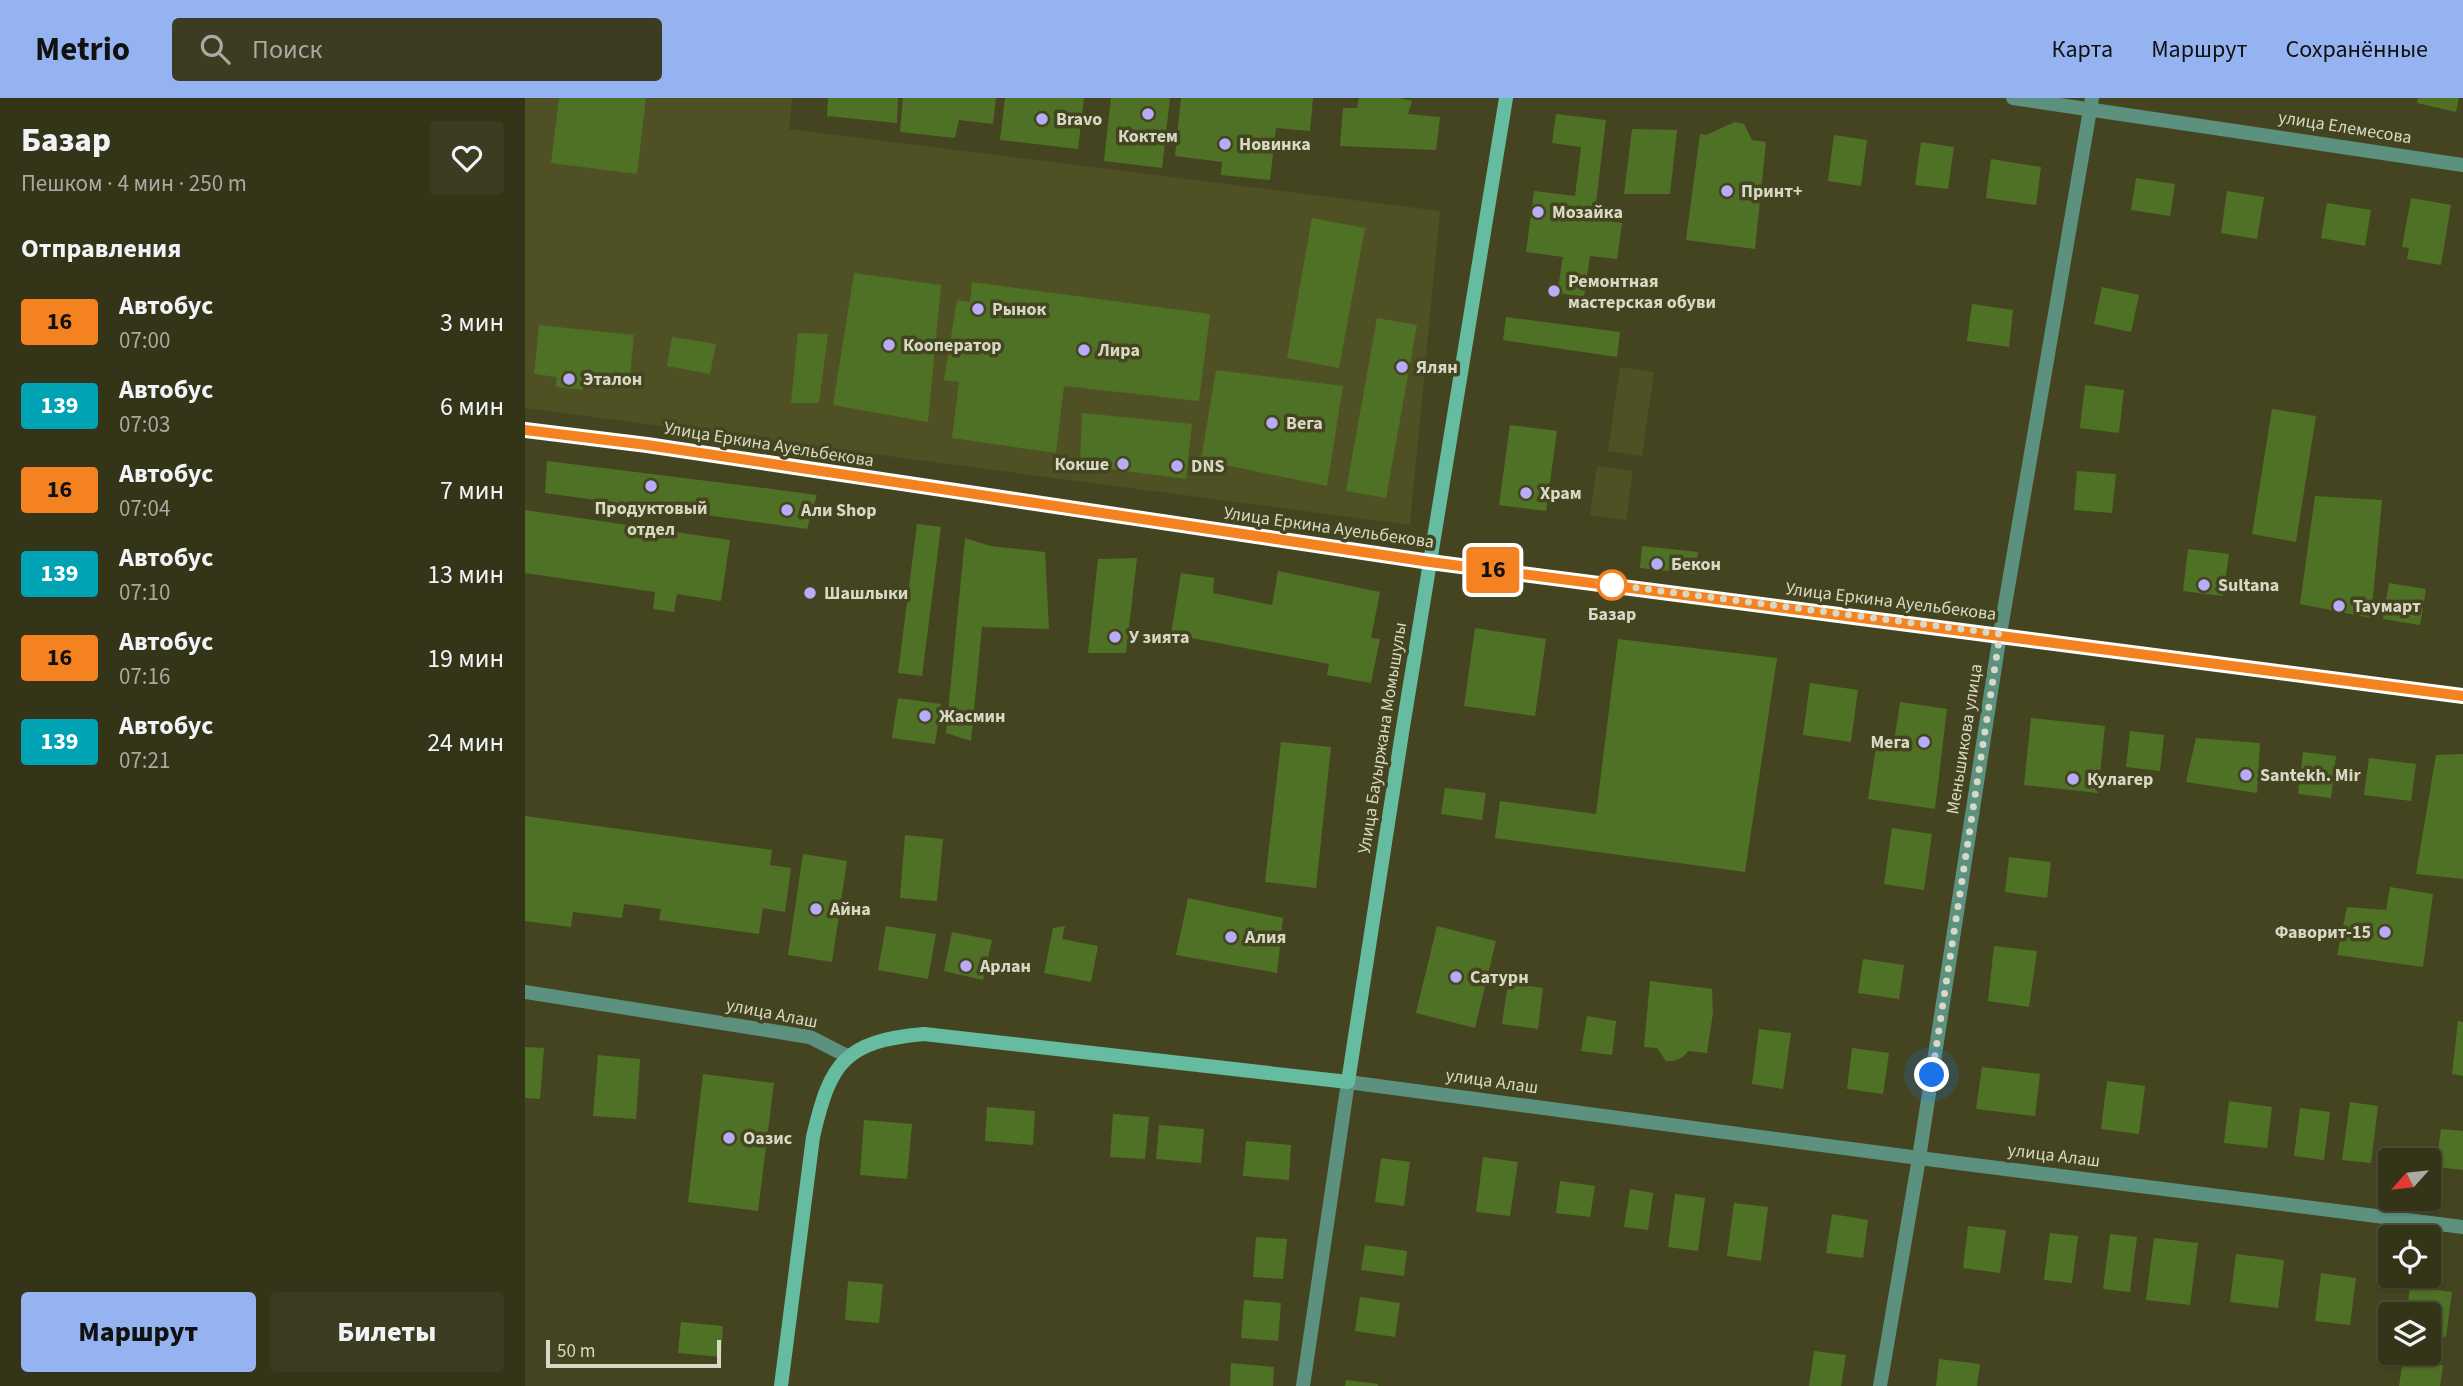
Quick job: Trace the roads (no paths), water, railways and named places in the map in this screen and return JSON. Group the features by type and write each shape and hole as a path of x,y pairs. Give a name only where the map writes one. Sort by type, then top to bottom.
{"street":[{"name":"Улица Бауыржана Момышулы","path":"1303,1386 1348,1082 1506,98"},
{"name":"улица Елемесова","path":"2013,98 2092,103 2463,164"},
{"name":"Меньшикова улица","path":"1880,1386 1919,1158 2000,634 2092,103"},
{"name":"Улица Еркина Ауельбекова","path":"525,430 647,445 1430,562 2463,696"},
{"name":"улица Алаш","path":"525,992 810,1037 847,1056 866,1045 895,1036 924,1034 1348,1082 2463,1227"},
{"path":"781,1386 813,1137 821,1102 835,1071 847,1056"}],"place":[{"name":"Коктем","path":"1148,114"},
{"name":"Bravo","path":"1042,119"},
{"name":"Новинка","path":"1225,144"},
{"name":"Принт+","path":"1727,191"},
{"name":"Мозайка","path":"1538,212"},
{"name":"Ремонтная мастерская обуви","path":"1554,291"},
{"name":"Рынок","path":"978,309"},
{"name":"Кооператор","path":"889,345"},
{"name":"Лира","path":"1084,350"},
{"name":"Ялян","path":"1402,367"},
{"name":"Эталон","path":"569,379"},
{"name":"Вега","path":"1272,423"},
{"name":"Кокше","path":"1123,464"},
{"name":"DNS","path":"1177,466"},
{"name":"Продуктовый отдел","path":"651,486"},
{"name":"Храм","path":"1526,493"},
{"name":"Али Shop","path":"787,510"},
{"name":"Бекон","path":"1657,564"},
{"name":"Базар","path":"1612,585"},
{"name":"Sultana","path":"2204,585"},
{"name":"Шашлыки","path":"810,593"},
{"name":"Таумарт","path":"2339,606"},
{"name":"У зията","path":"1115,637"},
{"name":"Жасмин","path":"925,716"},
{"name":"Мега","path":"1924,742"},
{"name":"Santekh. Mir","path":"2246,775"},
{"name":"Кулагер","path":"2073,779"},
{"name":"Айна","path":"816,909"},
{"name":"Фаворит-15","path":"2385,932"},
{"name":"Алия","path":"1231,937"},
{"name":"Арлан","path":"966,966"},
{"name":"Сатурн","path":"1456,977"},
{"name":"Оазис","path":"729,1138"}]}
